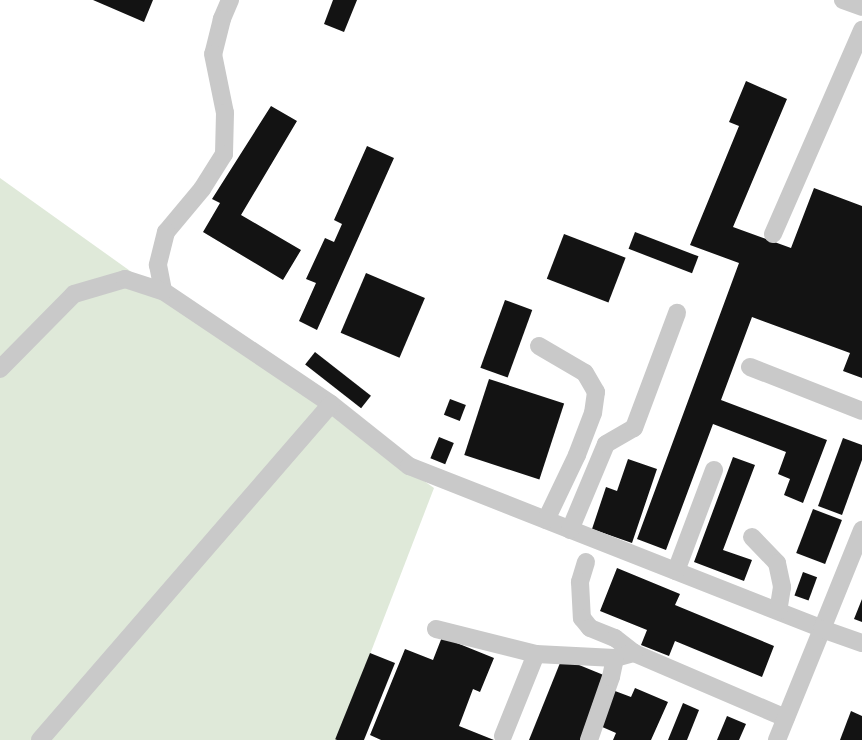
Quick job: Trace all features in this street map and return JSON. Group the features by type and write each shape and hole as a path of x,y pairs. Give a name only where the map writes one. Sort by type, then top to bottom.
{"lane":[{"path":"163,291 158,264 166,232 202,189 224,154 225,113 213,54 222,18 230,0"},
{"path":"843,0 862,7"},
{"path":"773,234 862,30"},
{"path":"2,361 74,294 125,279 163,291 331,404 409,466 778,612 862,643"},
{"path":"570,530 606,444 634,428 677,313"},
{"path":"540,346 585,373 596,392 593,413 578,455 546,520"},
{"path":"750,367 862,410"},
{"path":"40,740 331,404"},
{"path":"676,571 714,470"},
{"path":"777,740 862,530"},
{"path":"752,537 777,563 782,587 778,612"},
{"path":"586,562 580,582 582,618 590,628 615,638 634,653 786,718"},
{"path":"436,629 536,654 615,658 634,653"},
{"path":"503,736 536,654"},
{"path":"589,740 611,678 615,658"}],"green space":[{"path":"0,178 434,488 337,740 0,740"}],"building":[{"path":"93,0 153,0 144,22"},
{"path":"333,0 357,0 344,32 324,24"},
{"path":"746,81 787,99 733,227 791,248 814,188 862,206 862,378 843,371 850,353 752,317 721,400 827,440 803,503 784,495 790,479 778,474 786,452 713,424 666,550 637,539 739,263 690,245 739,126 729,122"},
{"path":"271,106 297,121 241,215 301,250 283,280 203,232 220,203 212,199"},
{"path":"367,146 394,158 317,330 299,321 316,283 306,279 325,238 334,242 342,224 334,220"},
{"path":"635,232 698,256 692,273 629,249"},
{"path":"564,234 626,258 608,302 547,279"},
{"path":"366,273 425,298 400,358 341,333"},
{"path":"505,300 532,310 508,378 480,368"},
{"path":"315,352 371,396 361,408 305,365"},
{"path":"489,379 564,403 539,479 464,455"},
{"path":"450,399 466,405 460,421 444,415"},
{"path":"439,437 454,443 445,464 430,458"},
{"path":"843,438 862,445 862,460 842,515 818,506"},
{"path":"733,457 755,465 723,550 752,560 744,581 694,562"},
{"path":"628,459 657,469 632,543 592,529 606,487 617,491"},
{"path":"813,509 842,520 825,564 796,553"},
{"path":"617,568 680,594 675,605 774,646 762,677 675,641 669,656 641,645 647,630 600,611"},
{"path":"803,572 817,577 809,601 794,595"},
{"path":"862,599 862,622 854,619"},
{"path":"442,637 494,658 480,692 473,689 459,726 494,740 381,740 370,735 405,649 433,660"},
{"path":"370,653 395,663 364,740 335,739"},
{"path":"562,658 606,676 580,740 529,740"},
{"path":"635,688 668,702 651,740 613,740 616,733 600,726 615,691 631,697"},
{"path":"683,703 699,710 687,740 668,740"},
{"path":"851,711 862,716 862,740 840,740"},
{"path":"727,716 746,724 739,740 717,740"}]}
